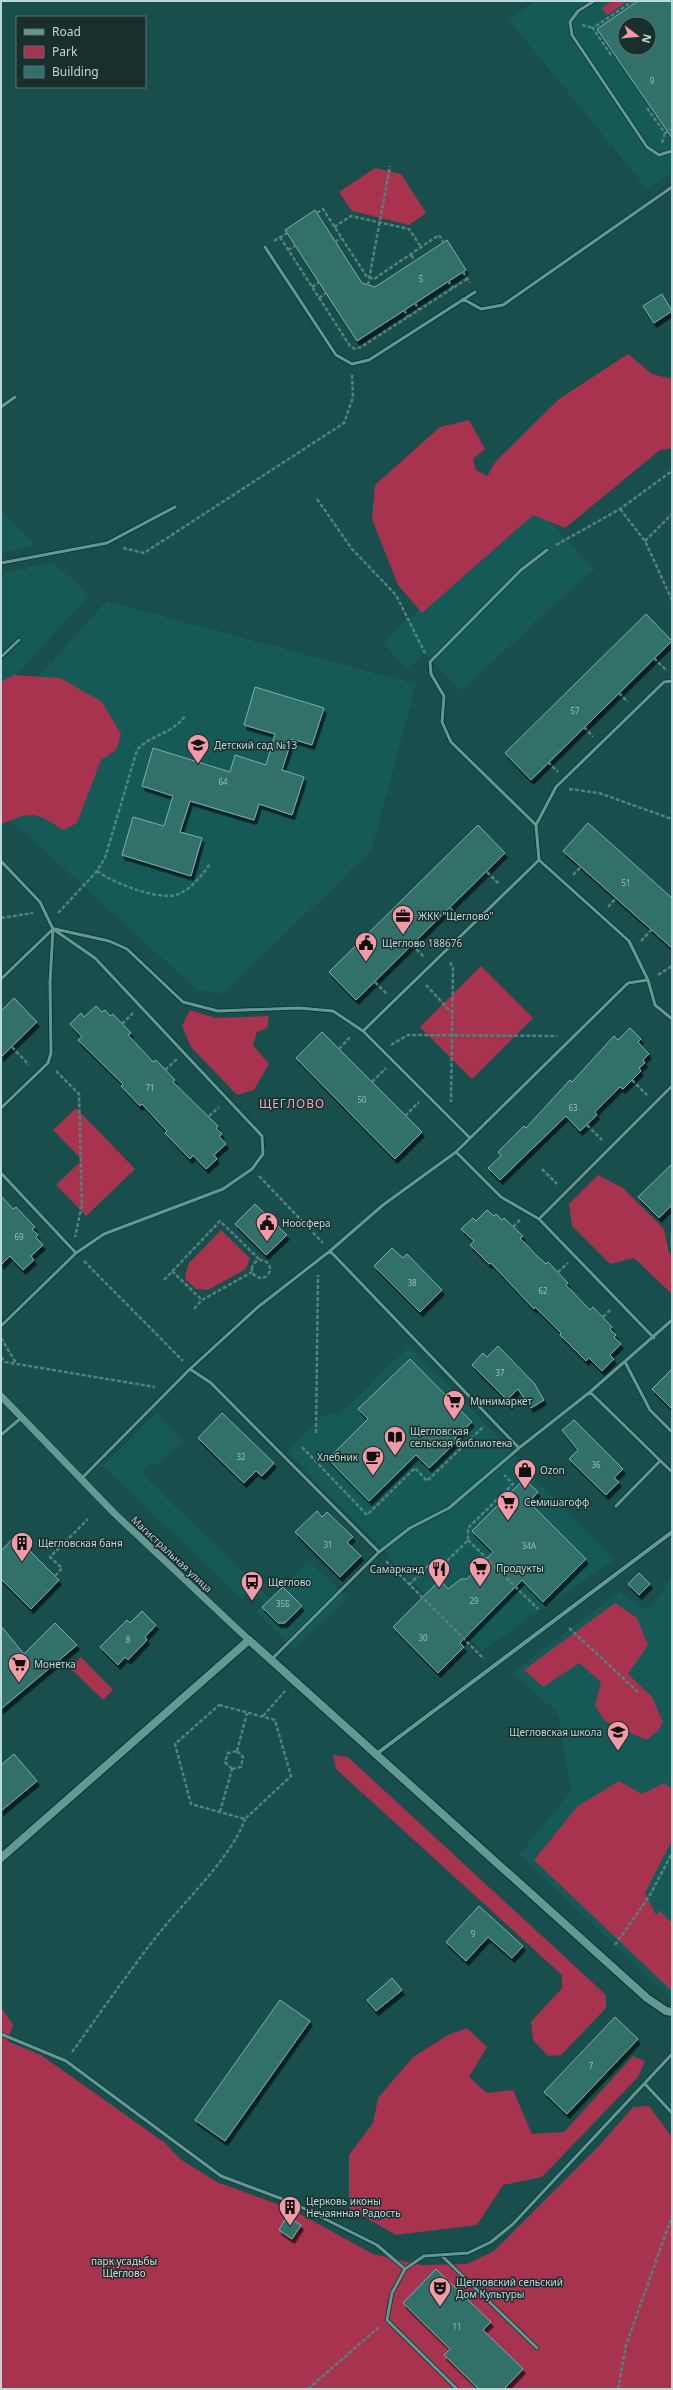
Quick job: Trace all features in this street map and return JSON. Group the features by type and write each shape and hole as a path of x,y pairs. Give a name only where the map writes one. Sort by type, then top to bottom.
{"main road":[{"name":"Магистральная улица","path":"249,1640 375,1755 647,1998 666,2011 672,2012"},
{"path":"1,1858 249,1640"}],"street":[{"name":"Магистральная улица","path":"1,1396 81,1480 249,1640"},
{"path":"375,1755 672,1532"}],"lane":[{"path":"594,1 578,11 570,22 572,35 647,147 659,155 672,151"},
{"path":"463,300 481,309 502,305 672,187"},
{"path":"265,247 336,355 352,364 369,360 475,292"},
{"path":"1,407 15,397"},
{"path":"1,563 107,543 175,507"},
{"path":"536,825 451,742 442,722 444,696 431,674 430,662 521,570 547,550"},
{"path":"1,657 19,640"},
{"path":"672,681 664,682 556,787 536,825 540,860 629,941 648,980 656,1004 672,1020"},
{"path":"363,1031 540,860"},
{"path":"1,861 40,902 53,929 50,982 52,1053 48,1063 1,1108"},
{"path":"1,979 53,929"},
{"path":"53,929 108,941 127,949 183,1002 218,1011 299,1008 333,1011 363,1031 469,1138"},
{"path":"1,1326 76,1253 104,1234 223,1189 252,1169 263,1154 262,1136 95,958 53,929"},
{"path":"81,1480 190,1368 258,1307 330,1251 383,1205 456,1152 628,983 648,980"},
{"path":"539,1219 672,1086"},
{"path":"456,1152 501,1197 539,1219 654,1338"},
{"path":"1,1173 76,1253"},
{"path":"672,1233 672,1247"},
{"path":"330,1251 519,1448"},
{"path":"271,1660 379,1552 410,1528 449,1508 519,1448 590,1392 654,1338 672,1320"},
{"path":"625,1362 650,1410 672,1432"},
{"path":"190,1368 211,1383 379,1552"},
{"path":"590,1392 672,1472"},
{"path":"1,1435 21,1418"},
{"path":"616,1506 660,1461"},
{"path":"1,2034 66,2061 221,2176 300,2206 377,2246 405,2269"},
{"path":"457,2389 387,2320 392,2293 405,2269 424,2256 468,2253 491,2242 513,2224 672,2054"},
{"path":"645,2084 672,2113"},
{"path":"441,2255 537,2348"}],"path":[{"path":"611,55 593,28 633,1"},
{"path":"647,108 665,133 672,129"},
{"path":"368,285 390,166"},
{"path":"317,214 323,209 367,277 374,279 439,236 444,242"},
{"path":"334,226 350,216 409,229 421,247"},
{"path":"280,237 350,346 355,349 361,347 467,279"},
{"path":"335,242 341,238"},
{"path":"288,250 295,246"},
{"path":"410,254 415,261"},
{"path":"448,281 453,288"},
{"path":"312,286 319,282"},
{"path":"319,298 326,293"},
{"path":"415,303 419,310"},
{"path":"404,310 408,317"},
{"path":"107,543 144,553 344,423 353,397 352,364"},
{"path":"547,550 620,510 672,471"},
{"path":"317,499 352,549 396,595 430,662"},
{"path":"620,510 645,541 672,600"},
{"path":"645,541 672,514"},
{"path":"57,914 97,871 105,858 137,750 142,745 177,727 185,716"},
{"path":"556,787 599,793 672,819"},
{"path":"97,871 109,880 150,892 176,895 196,883 210,864"},
{"path":"487,872 507,892"},
{"path":"450,908 469,928"},
{"path":"1,918 33,913"},
{"path":"412,945 431,965"},
{"path":"445,952 453,968 451,1119"},
{"path":"648,980 672,966"},
{"path":"419,977 452,1012"},
{"path":"375,982 394,1001"},
{"path":"122,1024 130,1016"},
{"path":"339,1049 359,1029"},
{"path":"382,1050 408,1035 574,1036"},
{"path":"12,1047 37,1073"},
{"path":"372,1082 393,1061"},
{"path":"48,1063 79,1094 82,1205 72,1249"},
{"path":"165,1070 172,1064"},
{"path":"632,1080 655,1103"},
{"path":"405,1116 427,1095"},
{"path":"209,1116 213,1112"},
{"path":"586,1125 610,1148"},
{"path":"252,1169 330,1251"},
{"path":"542,1169 566,1193"},
{"path":"164,1280 220,1221 260,1260 267,1262 269,1266 268,1275 259,1278 252,1272"},
{"path":"76,1253 190,1368"},
{"path":"194,1309 202,1300 252,1272 254,1263 260,1260"},
{"path":"316,1433 318,1260"},
{"path":"172,1271 202,1300"},
{"path":"1,1338 17,1364"},
{"path":"1,1357 5,1362 170,1390"},
{"path":"302,1447 367,1515 415,1468 427,1481 491,1419"},
{"path":"409,1585 429,1566 436,1572 468,1540 468,1528 513,1484 496,1467"},
{"path":"55,1576 62,1568 50,1556 88,1519"},
{"path":"468,1540 538,1609"},
{"path":"379,1552 409,1585 492,1667"},
{"path":"569,1628 638,1692"},
{"path":"263,1716 286,1691"},
{"path":"66,2061 160,1933 210,1873 242,1830 245,1819 291,1776 275,1720 219,1705 175,1744 190,1804 245,1819"},
{"path":"236,1751 247,1712"},
{"path":"232,1769 225,1762 228,1753 236,1751"},
{"path":"232,1769 241,1766 243,1757 236,1751"},
{"path":"220,1812 232,1769"},
{"path":"615,1945 650,1895 672,1852"},
{"path":"618,2389 626,2345 672,2216"},
{"path":"308,2389 387,2320"}],"shaded area":[{"path":"536,1 672,1 672,173 647,189 508,19"},
{"path":"533,503 594,569 461,691 425,653 407,669 383,643"},
{"path":"1,511 36,545 1,553"},
{"path":"54,563 89,595 1,692 1,576 4,573"},
{"name":"Детский сад №13","path":"106,601 416,684 371,852 223,993 197,990 1,811 1,719"},
{"path":"410,1346 523,1463 516,1470 524,1479 530,1474 615,1559 482,1651 390,1560 388,1554 287,1451 324,1415 340,1414"},
{"path":"156,1413 184,1441 157,1466 152,1461 142,1472 270,1599 309,1561 347,1598 294,1649 256,1612 265,1602 252,1589 242,1599 103,1466"},
{"name":"Щегловская школа","path":"672,1575 671,1998 519,1855 571,1791 558,1713 512,1673 619,1592 649,1611"}],"green space":[{"path":"612,1 628,1 607,15 602,8"},
{"path":"375,168 401,174 426,213 409,225 352,211 339,192"},
{"path":"628,354 652,374 672,379 672,448 660,450 565,528 533,515 422,613 398,585 372,519 375,485 440,427 469,420 485,449 473,459 476,470 487,476 496,461 559,399"},
{"path":"14,675 60,678 102,702 121,734 116,750 101,760 77,823 63,830 46,819 33,815 27,815 1,824 1,682"},
{"path":"481,966 533,1018 472,1079 420,1027"},
{"path":"190,1010 216,1018 269,1016 267,1028 257,1032 253,1045 269,1064 254,1090 237,1095 191,1047 182,1026"},
{"path":"76,1108 135,1169 86,1216 56,1185 82,1160 53,1130"},
{"path":"598,1175 623,1188 664,1229 669,1253 672,1256 672,1294 634,1258 610,1264 572,1226 569,1204"},
{"path":"221,1230 250,1258 246,1269 208,1290 196,1289 186,1280 185,1275 189,1263"},
{"path":"615,1603 637,1618 648,1645 628,1674 652,1697 663,1722 658,1731 646,1740 605,1721 595,1706 601,1682 579,1663 543,1687 524,1670"},
{"path":"81,1657 113,1690 103,1700 70,1668"},
{"path":"333,1755 348,1757 606,1995 606,2008 561,2055 548,2056 533,2040 531,2022 562,1988 562,1975 336,1769"},
{"path":"619,1781 642,1794 664,1783 672,1789 672,1840 645,1893 656,1915 660,1911 672,1923 672,1991 534,1860 578,1806"},
{"name":"парк усадьбы Щеглово","path":"1,2007 13,2025 7,2041 41,2055 165,2143 180,2159 217,2182 291,2209 373,2254 421,2265 467,2264 494,2251 599,2146 633,2107 649,2106 672,2137 672,2389 1,2389"},
{"path":"467,2028 487,2047 469,2077 487,2093 513,2090 532,2134 564,2132 633,2056 645,2061 638,2077 542,2177 503,2185 477,2225 396,2235 349,2208 349,2155 373,2123 378,2098 413,2057 448,2035"}],"building":[{"path":"638,1 672,1 672,138 597,29"},
{"path":"315,210 362,283 375,287 447,240 466,270 357,341 285,230"},
{"path":"662,294 672,311 654,323 643,306"},
{"path":"646,614 672,641 531,780 505,753"},
{"path":"255,687 324,708 312,745 292,739 282,770 304,777 292,815 259,804 254,820 190,801 180,832 202,838 191,876 122,855 133,817 164,826 173,796 142,786 153,748 230,772 235,755 266,765 275,734 244,725"},
{"path":"588,823 672,898 672,948 563,851"},
{"path":"478,825 505,853 356,1000 329,972"},
{"path":"14,998 37,1022 1,1057 1,1011"},
{"path":"96,1006 102,1012 105,1010 110,1016 113,1014 131,1033 128,1035 153,1062 156,1060 175,1080 173,1082 218,1126 216,1128 222,1134 219,1136 226,1144 214,1155 217,1159 206,1169 193,1155 190,1159 165,1133 167,1131 142,1104 140,1106 121,1086 123,1084 78,1040 82,1037 70,1024 81,1013 84,1017"},
{"path":"630,1028 641,1039 638,1042 649,1054 643,1060 645,1063 639,1068 641,1071 623,1089 620,1087 595,1112 597,1115 580,1131 566,1116 500,1180 488,1168 501,1156 498,1152 524,1126 526,1128 570,1080 572,1082 614,1036 618,1040"},
{"path":"322,1032 422,1132 395,1159 296,1058"},
{"path":"672,1164 672,1205 659,1218 638,1197"},
{"path":"1,1196 13,1209 16,1207 35,1227 32,1229 38,1235 36,1237 43,1245 31,1256 34,1260 23,1270 10,1256 1,1265"},
{"path":"255,1204 287,1235 266,1255 235,1224"},
{"path":"487,1210 494,1216 496,1214 502,1220 504,1218 523,1236 520,1238 536,1255 546,1264 548,1262 568,1283 566,1285 590,1310 593,1307 612,1327 610,1329 616,1335 614,1337 621,1344 610,1355 614,1359 602,1371 589,1358 586,1361 560,1335 561,1333 535,1307 534,1309 491,1263 489,1264 470,1245 474,1241 461,1229 473,1218 476,1221"},
{"path":"392,1248 403,1258 407,1254 442,1290 420,1312 374,1266"},
{"path":"498,1346 534,1383 544,1400 531,1408 518,1389 507,1400 472,1365 483,1353 487,1357"},
{"path":"410,1359 472,1422 455,1438 458,1440 429,1468 416,1455 369,1501 328,1459 368,1419 358,1409"},
{"path":"672,1369 672,1409 652,1389"},
{"path":"222,1413 274,1463 262,1476 256,1471 244,1483 198,1438"},
{"path":"574,1420 623,1469 614,1478 619,1482 606,1495 569,1459 578,1450 562,1430"},
{"path":"524,1479 538,1492 529,1502 586,1559 543,1602 522,1580 460,1643 464,1647 438,1673 393,1627 440,1580 448,1589 461,1579 467,1579 493,1552 472,1531"},
{"path":"317,1511 322,1517 327,1512 353,1537 347,1542 361,1556 340,1577 295,1532"},
{"name":"Щегловская баня","path":"15,1536 59,1580 31,1609 1,1579 1,1551"},
{"path":"639,1573 650,1584 639,1595 628,1584"},
{"path":"283,1587 302,1606 285,1623 278,1623 262,1607"},
{"path":"142,1611 156,1625 145,1637 147,1640 128,1660 125,1657 118,1665 100,1647 127,1620 130,1623"},
{"path":"55,1623 77,1645 1,1709 1,1626 24,1654"},
{"path":"14,1754 37,1781 1,1811 1,1765"},
{"path":"479,1906 523,1946 512,1958 488,1937 466,1961 446,1942"},
{"path":"392,1978 402,1990 376,2011 367,2000"},
{"path":"280,2000 310,2021 225,2141 195,2120"},
{"path":"615,2017 638,2039 567,2114 544,2092"},
{"name":"Церковь иконы Нечаянная Радость","path":"287,2216 301,2225 292,2239 279,2230"},
{"path":"436,2269 491,2322 483,2330 523,2369 504,2389 479,2389 444,2355 450,2349 403,2303"}],"place":[{"name":"Детский сад №13","path":"198,764"},
{"name":"ЖКК \"Щеглово\"","path":"403,936"},
{"name":"Щеглово 188676","path":"366,962"},
{"name":"Ноосфера","path":"267,1242"},
{"name":"Минимаркет","path":"454,1420"},
{"name":"Щегловская сельская библиотека","path":"395,1456"},
{"name":"Хлебник","path":"373,1476"},
{"name":"Ozon","path":"525,1490"},
{"name":"Семишагофф","path":"508,1522"},
{"name":"Щегловская баня","path":"22,1562"},
{"name":"Самарканд","path":"439,1588"},
{"name":"Продукты","path":"480,1588"},
{"name":"Щеглово","path":"252,1602"},
{"name":"Монетка","path":"19,1684"},
{"name":"Щегловская школа","path":"618,1752"},
{"name":"Церковь иконы Нечаянная Радость","path":"290,2226"},
{"name":"Щегловский сельский Дом Культуры","path":"440,2308"}],"district":[{"name":"ЩЕГЛОВО","path":"292,1103"}]}
